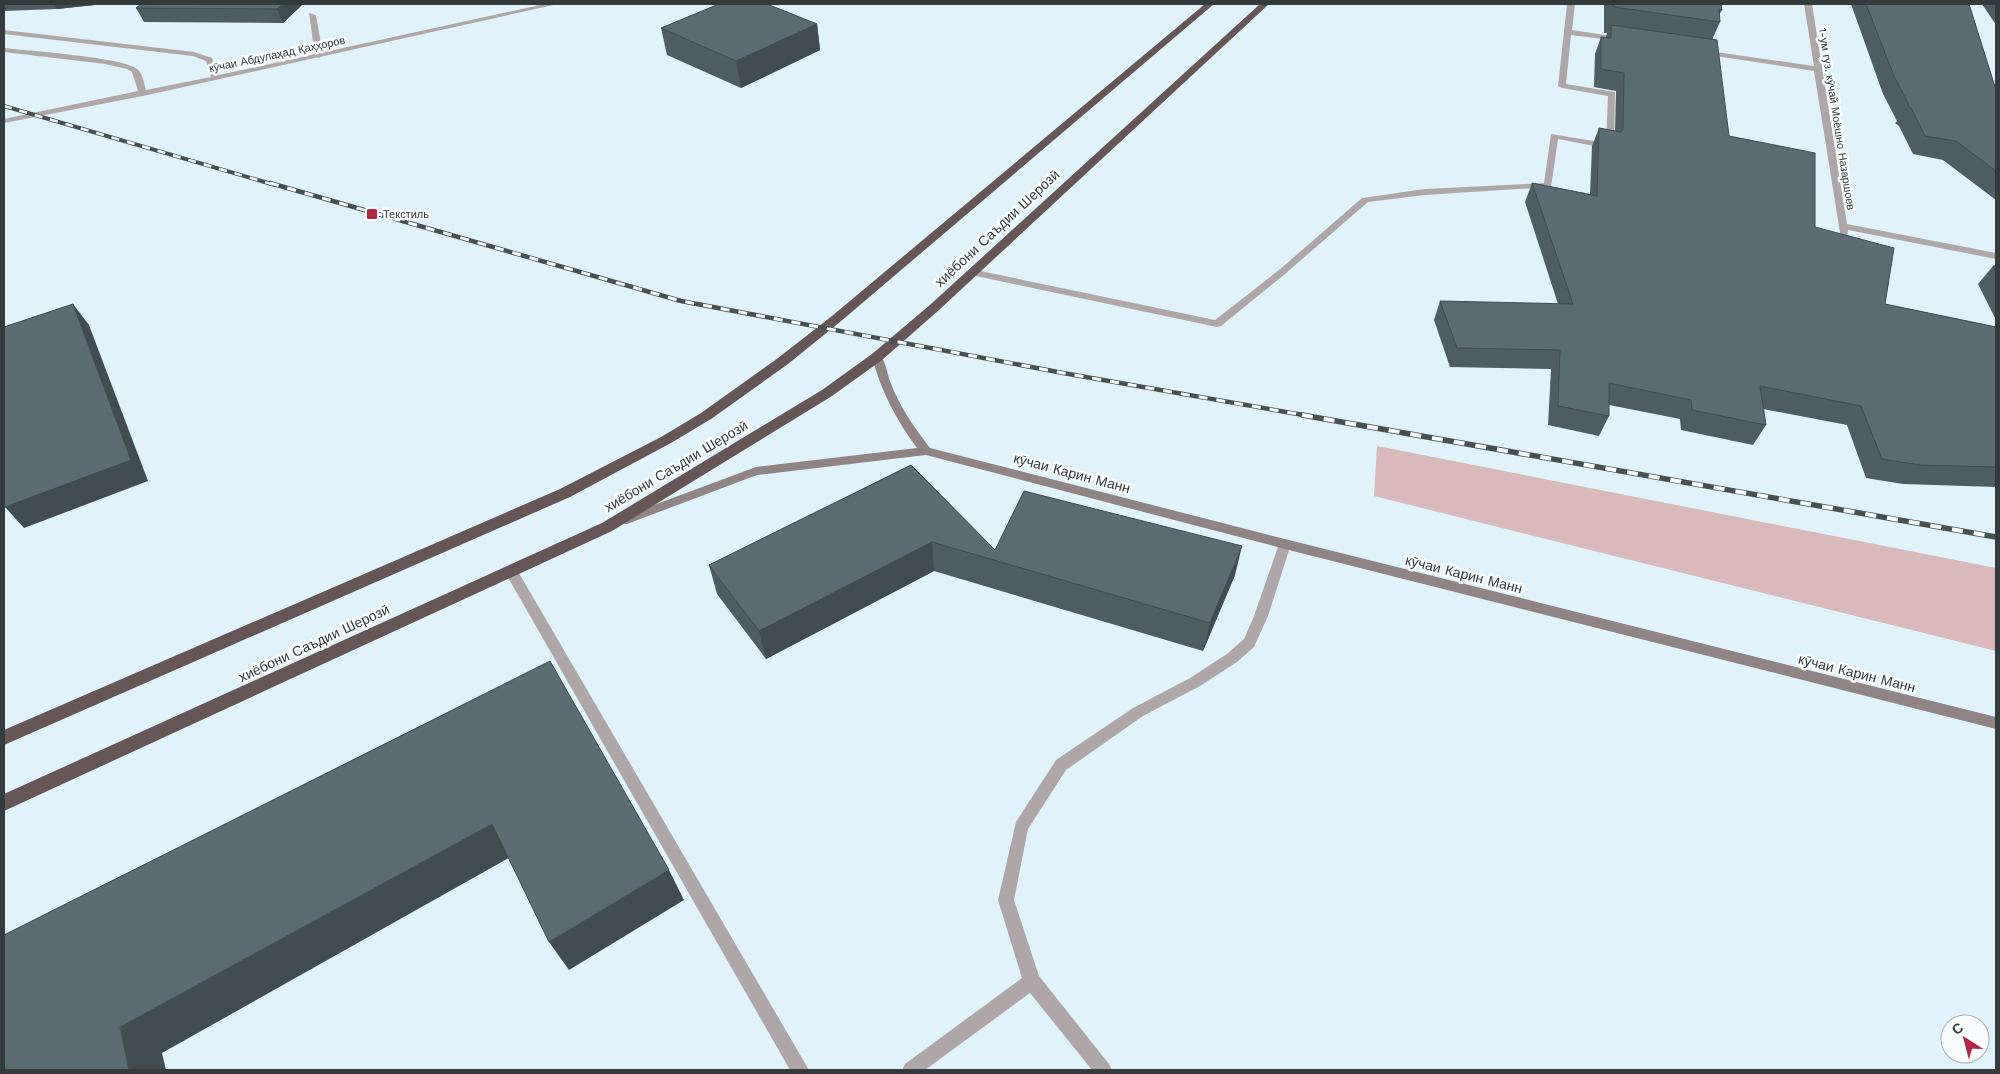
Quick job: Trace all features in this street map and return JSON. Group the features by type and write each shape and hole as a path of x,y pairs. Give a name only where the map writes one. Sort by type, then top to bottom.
{"highway":[{"name":"хиёбони Саъдии Шерозӣ","path":"4,738 565,494 674,436 744,390 836,319 1210,4"},
{"name":"хиёбони Саъдии Шерозӣ","path":"4,803 607,527 828,393 877,357 935,307 1265,4"}],"street":[{"name":"кӯчаи Абдулаҳад Қаҳҳоров","path":"4,121 143,94 554,4"},
{"path":"971,272 1217,324 1282,272 1365,200 1425,192 1548,185 1554,136 1610,146 1612,94 1562,86 1571,4"},
{"name":"1-ум гуз. кӯчай Моёшно Назаршоев","path":"1808,4 1844,238"},
{"path":"312,15 319,56"},
{"path":"4,32 194,54 209,60 216,78"},
{"path":"1568,32 1625,41"},
{"path":"4,50 105,62 129,67 136,71 143,94"},
{"path":"1693,51 1818,70"},
{"path":"1842,226 1996,256"},
{"path":"877,357 882,378 897,412 926,451"},
{"name":"кӯчаи Карин Манн","path":"607,527 756,470 926,451 1285,544 1996,723"},
{"path":"1103,1070 1032,981 1006,900 1021,826 1061,764 1138,712 1195,682 1232,658 1249,644 1261,616 1285,544"},
{"path":"511,571 800,1070"},
{"path":"912,1070 1032,981"}],"shaded area":[{"path":"1377,446 1996,568 1996,651 1374,496"}],"building":[{"path":"141,4 283,4 277,9 136,8"},
{"path":"719,4 767,4 817,24 736,61 661,28"},
{"path":"1614,4 1721,4 1722,10 1719,9 1720,22 1614,7"},
{"path":"1866,4 1969,4 1996,90 1996,171 1956,141 1925,136 1911,108 1907,105 1909,105 1894,76"},
{"path":"1611,25 1717,40 1729,136 1815,153 1815,227 1894,248 1885,304 1996,327 1996,467 1920,465 1882,459 1861,406 1760,386 1766,425 1692,410 1691,400 1609,383 1609,416 1558,406 1560,350 1457,348 1440,301 1573,304 1532,183 1597,196 1599,128 1621,132 1623,130 1624,73 1601,69 1601,37 1611,38"},
{"path":"73,304 131,460 5,507 4,327"},
{"path":"911,465 995,550 1024,491 1242,546 1210,623 932,542 759,631 709,565"},
{"path":"550,661 669,870 549,942 492,824 120,1027 129,1070 4,1070 4,935"}],"railway":[{"path":"4,106 275,185"},
{"path":"270,183 681,301 1063,373 1309,416"},
{"path":"1302,415 1996,537"}],"place":[{"name":"Текстиль","path":"372,214"}]}
